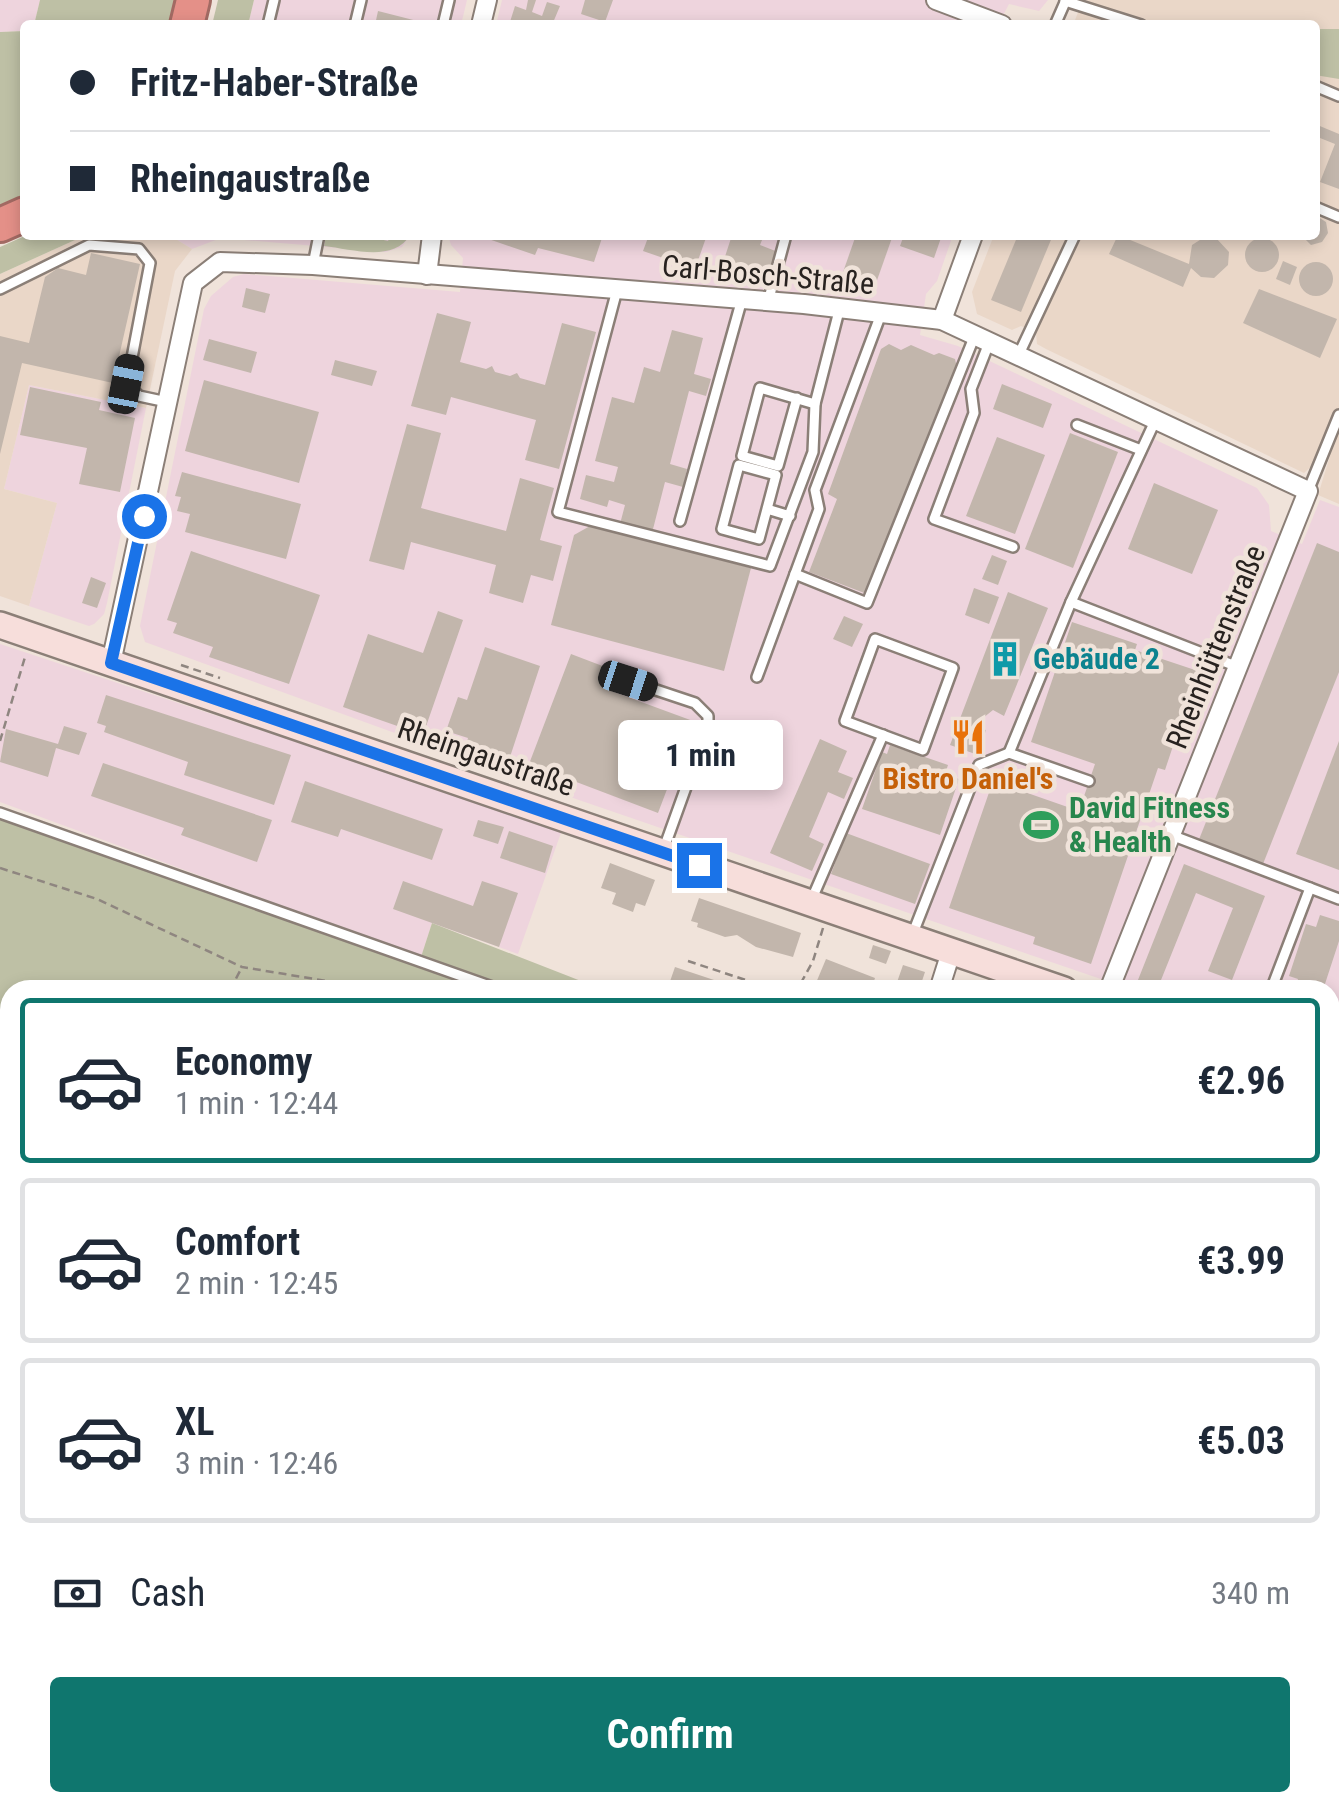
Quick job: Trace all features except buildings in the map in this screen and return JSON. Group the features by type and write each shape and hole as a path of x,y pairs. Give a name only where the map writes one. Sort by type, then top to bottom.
{"street":[{"path":"936,0 989,20"},
{"path":"427,275 431,240"},
{"path":"942,320 971,240"},
{"name":"Carl-Bosch-Straße","path":"168,402 193,283 208,268 226,261 840,307 942,320 1308,491"},
{"path":"111,663 168,402"},
{"name":"Rheinhüttenstraße","path":"1113,980 1308,491"},
{"name":"Rheingaustraße","path":"0,625 662,852 817,913 912,938 1034,980"},
{"path":"941,980 951,952"}],"lane":[{"path":"1066,1 1125,20"},
{"path":"313,266 318,240"},
{"path":"768,302 786,240"},
{"path":"1019,354 1073,240"},
{"path":"0,289 89,245 139,249 150,262 126,384 139,396 168,402"},
{"path":"617,290 558,512 770,566 813,452 816,404 840,307"},
{"path":"680,522 742,300"},
{"path":"757,677 819,509 816,490 882,311"},
{"path":"795,574 867,604 983,337"},
{"path":"983,337 971,389 974,413 934,518 1013,547"},
{"path":"797,398 778,466 742,456 760,388 797,398 816,404"},
{"path":"1308,491 1336,431 1339,415"},
{"path":"1009,753 1071,602 1156,419"},
{"path":"1077,425 1140,450"},
{"path":"739,465 776,475 767,510 759,539 722,528 739,465"},
{"path":"767,510 790,516"},
{"path":"1071,602 1238,667"},
{"path":"874,639 953,668 923,750 883,735 844,721 874,639"},
{"path":"628,681 696,703 708,716 708,726 662,852"},
{"path":"817,913 883,735"},
{"path":"912,938 978,765 1009,753 1089,781"},
{"path":"1147,801 1180,812"},
{"path":"0,814 473,980"},
{"path":"1170,835 1339,899"},
{"path":"1276,980 1310,888"}],"path":[{"path":"0,741 32,636"},
{"path":"182,664 236,683"},
{"path":"0,868 97,899 242,967 321,980"},
{"path":"803,980 814,961 817,913"},
{"path":"688,961 746,980"},
{"path":"235,980 242,967"}],"shaded area":[{"path":"0,0 40,0 35,20 20,20 20,31 0,32"},
{"path":"254,0 467,0 462,20 249,20"},
{"path":"502,0 1048,0 1039,11 1009,4 1001,20 497,20"},
{"path":"1083,0 1339,0 1339,504 1318,495 1330,456 1319,452 1304,473 1046,349 1037,344 1036,333 1021,326 1012,330 977,314 972,292 992,240 1320,240 1320,20 1075,20"},
{"path":"75,240 177,240 192,249 175,271 146,408 29,385 4,489 57,503 29,606 0,596 0,274"},
{"path":"177,240 216,240 192,249"},
{"path":"245,240 407,240 402,247 386,252"},
{"path":"450,240 951,240 937,281 926,294 920,335 958,346 1257,488 1269,505 1271,531 1302,544 1320,500 1339,507 1339,980 1104,980 576,799 145,642 140,626 204,309 211,296 233,277 244,274 460,292 463,258"},
{"path":"29,385 146,408 107,603 104,614 89,626 29,606 57,503 4,489"},
{"path":"0,644 562,830 518,954 432,923 421,957 0,802"}],"green space":[{"path":"40,0 177,0 172,20 35,20"},
{"path":"218,0 254,0 249,20 213,20"},
{"path":"1320,29 1339,29 1339,79 1320,76"},
{"path":"20,31 20,198 0,208 0,32"},
{"path":"20,238 75,240 0,274 0,247"},
{"path":"325,240 406,240 383,252 324,246"},
{"path":"0,818 457,980 0,980"},
{"path":"432,923 578,980 488,980 421,957"}],"place":[{"name":"Gebäude 2","path":"1005,659"},
{"name":"Bistro Daniel's","path":"968,737"},
{"name":"David Fitness & Health","path":"1041,825"}],"route":[{"path":"144,516 111,663 699,865"}]}
